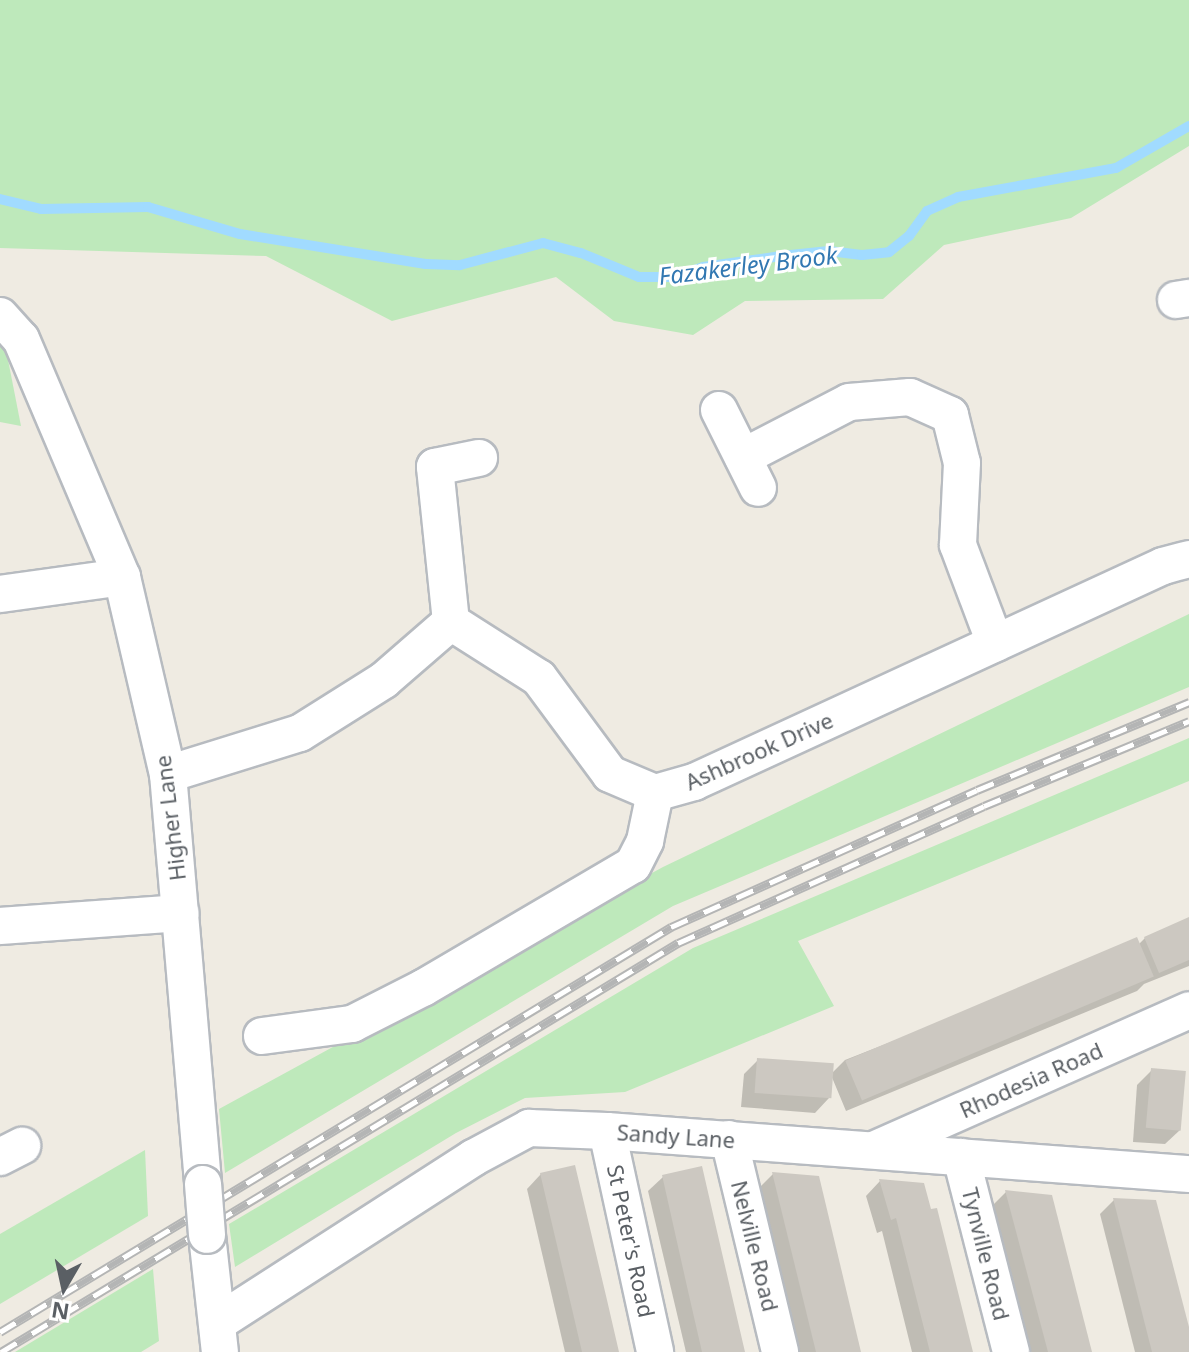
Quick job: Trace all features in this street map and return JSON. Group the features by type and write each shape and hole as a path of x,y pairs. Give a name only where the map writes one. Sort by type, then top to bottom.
{"street":[{"name":"Higher Lane","path":"0,316 21,339 122,577 168,774 218,1338"},
{"path":"719,410 750,472 849,402 910,397 950,415 962,463 958,545 995,643"},
{"path":"168,774 300,733 384,680 451,622 435,467 479,458"},
{"name":"Ashbrook Drive","path":"451,622 539,678 610,774 655,793 694,782 1163,566 1189,559"},
{"path":"0,594 122,577"},
{"path":"262,1036 352,1024 423,988 633,865 645,841 655,793"},
{"path":"0,926 181,913"},
{"name":"Rhodesia Road","path":"873,1150 1189,1010"},
{"name":"Sandy Lane","path":"218,1338 473,1158 529,1128 729,1139 961,1157 1186,1182"},
{"name":"St Peter's Road","path":"607,1131 655,1352"},
{"name":"Nelville Road","path":"729,1139 780,1352"},
{"name":"Tynville Road","path":"961,1157 1011,1352"}],"green space":[{"path":"0,0 1189,0 1189,146 1071,218 944,245 883,299 745,301 693,335 614,321 556,277 392,321 266,256 0,248"},
{"path":"0,319 21,426 0,422"},
{"path":"1189,614 1189,687 673,906 225,1173 219,1109 663,867"},
{"path":"1189,738 1189,781 798,941 834,1006 625,1092 525,1098 456,1133 235,1267 229,1224 693,948"},
{"path":"145,1150 148,1216 0,1304 0,1234"},
{"path":"153,1269 159,1341 141,1352 15,1352"}],"building":[{"path":"1189,917 1189,960 1159,973 1144,937"},
{"path":"1137,937 1154,977 862,1100 845,1061"},
{"path":"757,1058 834,1063 831,1098 755,1093"},
{"path":"1151,1068 1186,1071 1181,1131 1146,1128"},
{"path":"575,1165 619,1352 582,1352 540,1173"},
{"path":"702,1166 745,1352 702,1352 662,1175"},
{"path":"772,1172 819,1176 861,1352 816,1352"},
{"path":"879,1179 924,1183 931,1209 937,1208 973,1352 930,1352 896,1218 891,1220"},
{"path":"1005,1190 1052,1195 1092,1352 1048,1352"},
{"path":"1113,1198 1156,1200 1189,1327 1189,1352 1152,1352"}],"waterway":[{"name":"Fazakerley Brook","path":"0,199 41,209 148,207 240,234 426,264 460,265 543,243 581,253 639,277 673,277 703,267 781,256 829,251 862,255 889,252 909,236 927,211 958,197 1116,168 1189,126"}],"railway":[{"path":"0,1332 671,927 977,790 1189,702"},
{"path":"1,1352 678,943 984,806 1189,721"}]}
